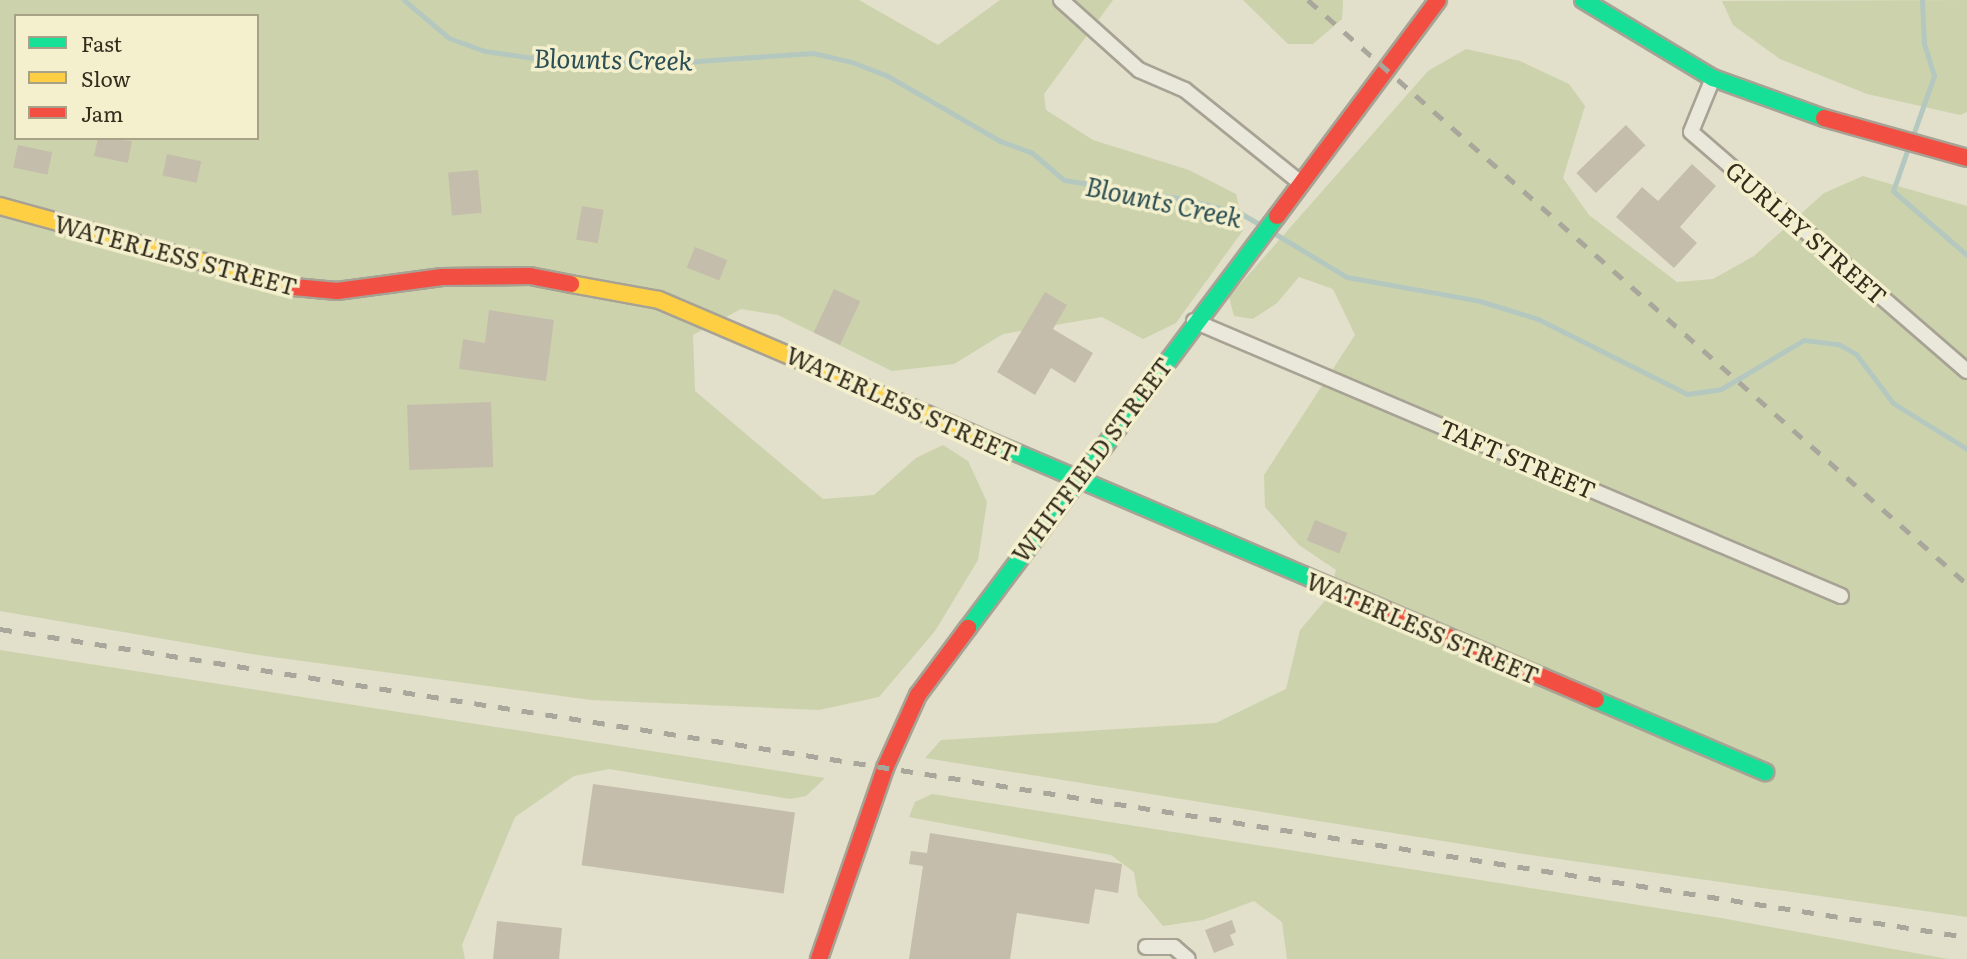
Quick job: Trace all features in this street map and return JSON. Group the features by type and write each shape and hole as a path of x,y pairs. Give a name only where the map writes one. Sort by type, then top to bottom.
{"street":[{"path":"1061,0 1139,70 1185,90 1298,181"},
{"name":"WHITFIELD STREET","path":"819,959 885,768 918,695 1298,181 1438,0"},
{"path":"1583,0 1638,37 1713,78 1858,131 1967,158"},
{"name":"GURLEY STREET","path":"1713,78 1691,132 1967,371"},
{"name":"WATERLESS STREET","path":"0,206 231,275 307,290 368,288 484,275 541,277 618,289 702,315 1076,479 1765,772"},
{"name":"TAFT STREET","path":"1194,321 1841,596"},
{"path":"1146,947 1174,947 1188,959"}],"green space":[{"path":"0,0 859,0 938,45 1000,0 1113,0 1044,94 1046,110 1093,140 1189,170 1236,194 1244,229 1176,323 1143,339 1102,317 1003,334 954,364 892,371 778,315 741,309 693,335 695,391 823,499 874,495 916,458 943,445 968,461 987,502 978,560 935,631 879,697 819,710 591,700 258,655 0,611"},
{"path":"1243,0 1343,0 1342,19 1313,44 1288,44"},
{"path":"1967,0 1967,112 1960,115 1867,94 1780,59 1733,25 1722,1"},
{"path":"1466,49 1520,61 1569,84 1585,106 1563,178 1589,215 1677,282 1713,279 1754,256 1824,193 1863,176 1967,206 1967,917 1524,854 925,758 941,740 1216,723 1286,689 1300,630 1329,596 1336,570 1299,545 1265,507 1264,475 1355,335 1333,289 1299,277 1277,303 1253,319 1234,316 1229,297 1428,71"},
{"path":"0,650 825,778 806,796 790,799 609,769 574,776 515,817 462,945 465,959 0,959"},
{"path":"932,794 1721,918 1948,959 1287,959 1282,922 1254,901 1203,920 1163,926 1138,896 1134,872 1111,855 909,817 915,802"}],"building":[{"path":"1626,125 1645,145 1596,193 1576,173"},
{"path":"98,140 132,141 128,163 94,156"},
{"path":"18,145 52,152 47,175 13,167"},
{"path":"167,154 201,161 197,183 162,176"},
{"path":"1692,164 1716,186 1680,227 1697,243 1674,268 1616,217 1642,187 1658,201"},
{"path":"478,170 482,213 452,215 448,173"},
{"path":"582,206 604,210 598,243 576,239"},
{"path":"695,247 727,260 719,281 687,267"},
{"path":"834,289 860,301 840,345 814,333"},
{"path":"1045,292 1067,305 1053,329 1093,353 1075,383 1051,368 1035,395 997,372"},
{"path":"489,310 554,320 546,381 459,369 463,339 485,343"},
{"path":"491,402 493,467 409,470 407,405"},
{"path":"1315,520 1347,533 1339,554 1307,540"},
{"path":"593,784 795,812 784,894 582,865"},
{"path":"930,833 1122,864 1118,893 1095,889 1089,924 1017,913 1010,959 909,959 923,866 909,864 911,851 927,853"},
{"path":"1232,920 1236,932 1230,935 1234,945 1214,953 1205,930"},
{"path":"497,921 562,928 559,959 493,959"}],"waterway":[{"name":"Blounts Creek","path":"404,0 449,38 485,51 554,61 683,62 813,53 849,61 886,75 1000,141 1031,152 1064,180 1184,199 1240,213 1264,227"},
{"path":"1912,138 1934,76 1924,44 1922,0"},
{"path":"1907,151 1893,191 1967,255"},
{"name":"Blounts Creek","path":"1272,232 1347,277 1480,301 1538,319 1687,394 1721,389 1804,340 1838,344 1856,354 1893,403 1967,449"}],"railway":[{"path":"1308,0 1967,584"},
{"path":"0,629 1967,937"}],"traffic: fast":[{"path":"1583,0 1713,78 1824,118"},
{"path":"968,628 1277,216"},
{"path":"975,435 1341,591"},
{"path":"1596,700 1765,772"}],"traffic: slow":[{"path":"0,206 294,287"},
{"path":"571,284 659,300 975,435"}],"traffic: jam":[{"path":"1277,216 1438,0"},
{"path":"1824,118 1967,158"},
{"path":"294,287 337,291 442,277 530,276 571,284"},
{"path":"1341,591 1596,700"},
{"path":"819,959 885,768 918,695 968,628"}]}
